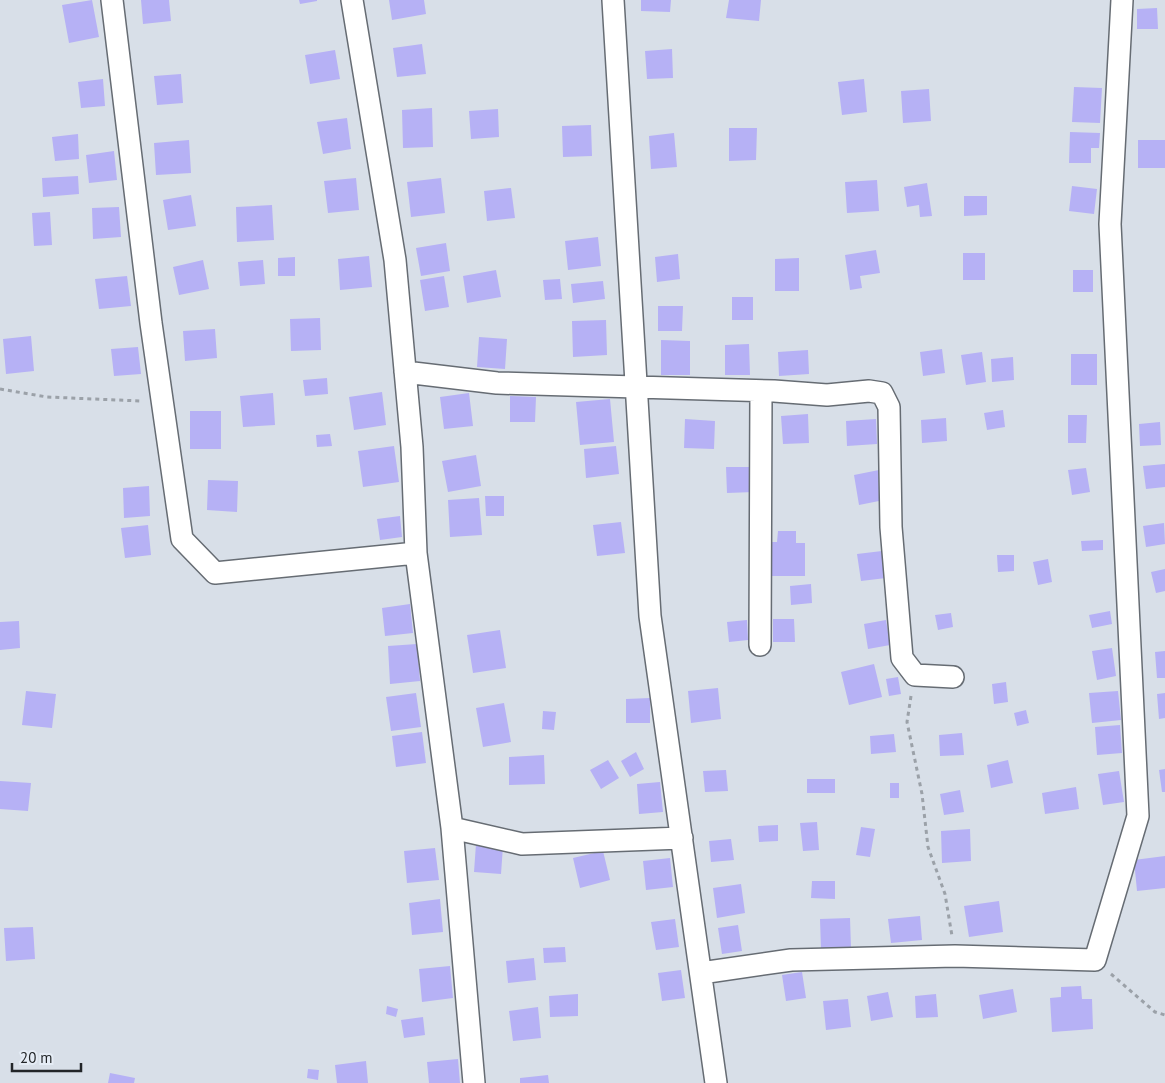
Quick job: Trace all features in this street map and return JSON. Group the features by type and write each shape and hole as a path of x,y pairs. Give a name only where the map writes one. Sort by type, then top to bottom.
{"street":[{"path":"112,0 182,539 214,573 416,553"},
{"path":"352,0 395,260 412,447 416,553 452,828 474,1083"},
{"path":"613,0 650,616 716,1083"},
{"path":"701,973 791,960 955,956 1095,960 1138,816 1110,224 1122,0"},
{"path":"405,372 496,383 637,386 827,395 869,391 882,393 889,407 891,527 902,658 914,675 953,677"},
{"path":"760,645 761,391"},
{"path":"452,828 522,844 682,838"}],"path":[{"path":"0,389 47,398 163,402"},
{"path":"914,675 907,722 922,794 928,847 945,894 955,956"},
{"path":"1095,960 1155,1012 1165,1016"}],"building":[{"path":"92,0 99,37 69,43 62,5"},
{"path":"141,0 169,0 171,21 143,24"},
{"path":"299,0 317,0 317,1 300,4"},
{"path":"389,0 424,0 426,14 392,20"},
{"path":"641,0 671,0 670,12 641,11"},
{"path":"729,0 761,0 759,21 726,18"},
{"path":"1157,8 1158,29 1137,29 1137,9"},
{"path":"422,44 426,74 397,77 393,48"},
{"path":"672,49 673,78 647,79 645,51"},
{"path":"335,50 340,79 310,84 305,55"},
{"path":"181,74 183,103 157,105 154,76"},
{"path":"103,79 105,106 81,108 78,82"},
{"path":"864,79 867,112 842,115 838,82"},
{"path":"1074,87 1102,88 1100,123 1072,122"},
{"path":"929,89 931,121 903,123 901,91"},
{"path":"432,108 433,147 403,148 402,110"},
{"path":"498,109 499,137 471,139 469,111"},
{"path":"347,118 351,149 323,154 317,122"},
{"path":"591,125 592,156 563,157 562,126"},
{"path":"729,128 757,128 756,160 729,161"},
{"path":"1070,132 1100,133 1099,148 1091,148 1091,163 1069,163"},
{"path":"674,133 677,167 651,169 649,136"},
{"path":"78,134 79,159 55,161 52,137"},
{"path":"189,140 191,173 156,175 154,143"},
{"path":"1138,140 1165,140 1165,168 1138,168"},
{"path":"114,151 117,180 89,183 86,155"},
{"path":"78,176 79,194 43,197 42,178"},
{"path":"356,178 359,210 328,213 324,181"},
{"path":"441,178 445,213 411,217 407,182"},
{"path":"877,180 879,211 847,213 845,182"},
{"path":"927,183 932,216 920,217 919,205 907,207 904,187"},
{"path":"1072,186 1097,189 1094,214 1069,211"},
{"path":"511,188 515,218 487,221 484,191"},
{"path":"191,195 196,226 168,230 163,200"},
{"path":"964,196 987,196 987,215 964,216"},
{"path":"272,205 274,240 237,242 236,207"},
{"path":"119,207 121,237 93,239 92,208"},
{"path":"50,212 52,245 34,246 32,213"},
{"path":"598,237 601,266 568,270 565,241"},
{"path":"446,243 450,271 421,276 416,248"},
{"path":"876,250 880,273 860,276 862,288 850,290 845,255"},
{"path":"963,253 985,253 985,280 963,280"},
{"path":"678,254 680,279 657,282 655,257"},
{"path":"369,256 372,287 340,290 338,259"},
{"path":"295,257 295,276 278,276 278,258"},
{"path":"799,258 799,291 775,291 775,259"},
{"path":"203,260 209,289 179,295 173,267"},
{"path":"263,260 265,284 240,286 238,262"},
{"path":"496,270 501,297 467,303 463,276"},
{"path":"1073,270 1093,270 1093,292 1073,292"},
{"path":"127,276 131,306 99,309 95,279"},
{"path":"444,276 449,307 425,311 420,280"},
{"path":"560,279 562,299 545,300 543,280"},
{"path":"603,281 605,299 573,303 571,284"},
{"path":"732,297 753,297 753,320 732,320"},
{"path":"658,306 683,306 682,331 658,331"},
{"path":"320,318 321,350 291,351 290,319"},
{"path":"606,320 607,355 573,357 572,321"},
{"path":"215,329 217,358 185,361 183,331"},
{"path":"31,336 34,371 6,374 3,339"},
{"path":"479,337 507,339 505,369 477,367"},
{"path":"661,340 690,341 690,375 661,375"},
{"path":"749,344 750,375 725,375 725,345"},
{"path":"138,347 141,374 114,376 111,349"},
{"path":"942,349 945,373 923,376 920,352"},
{"path":"808,350 809,374 779,376 778,352"},
{"path":"982,352 986,382 966,385 961,355"},
{"path":"1071,354 1097,354 1097,385 1071,385"},
{"path":"1013,357 1014,380 992,382 991,359"},
{"path":"327,378 328,394 305,396 303,380"},
{"path":"382,392 386,425 354,430 349,397"},
{"path":"273,393 275,425 243,427 240,396"},
{"path":"469,393 473,426 444,429 440,397"},
{"path":"510,396 536,397 535,422 510,422"},
{"path":"610,399 614,442 580,445 576,402"},
{"path":"1003,410 1005,427 987,430 984,413"},
{"path":"190,411 221,411 221,449 190,449"},
{"path":"808,414 809,443 783,444 781,416"},
{"path":"1068,415 1087,415 1086,443 1068,443"},
{"path":"946,418 947,441 922,443 921,420"},
{"path":"685,419 715,421 714,449 684,448"},
{"path":"876,419 877,444 847,446 846,421"},
{"path":"1160,422 1161,445 1140,446 1139,424"},
{"path":"330,434 332,446 317,447 316,435"},
{"path":"394,446 399,482 363,487 358,451"},
{"path":"616,446 619,474 586,478 584,449"},
{"path":"476,455 481,486 448,492 442,461"},
{"path":"1165,464 1165,487 1146,489 1143,466"},
{"path":"726,467 754,467 754,492 727,493"},
{"path":"1086,468 1090,492 1072,495 1068,470"},
{"path":"879,470 884,500 859,505 854,475"},
{"path":"208,480 238,481 237,512 207,510"},
{"path":"149,486 150,516 124,518 123,488"},
{"path":"485,496 504,496 504,516 486,516"},
{"path":"479,498 482,535 450,537 448,500"},
{"path":"400,516 402,537 380,540 377,519"},
{"path":"621,522 625,553 597,556 593,525"},
{"path":"1164,523 1165,544 1146,547 1143,526"},
{"path":"148,525 151,555 125,558 121,528"},
{"path":"778,531 796,531 796,543 805,543 805,576 772,576 772,542 777,542"},
{"path":"1103,540 1103,550 1082,551 1081,541"},
{"path":"882,551 886,578 861,581 857,554"},
{"path":"997,555 1014,555 1014,571 998,572"},
{"path":"1048,559 1052,582 1038,585 1033,562"},
{"path":"1165,569 1165,591 1156,593 1151,572"},
{"path":"811,584 812,603 791,605 790,586"},
{"path":"410,604 413,633 385,636 382,608"},
{"path":"1110,611 1112,624 1092,628 1089,615"},
{"path":"951,613 953,627 938,630 935,615"},
{"path":"773,619 794,619 795,642 773,642"},
{"path":"747,620 748,640 729,642 727,622"},
{"path":"886,620 890,645 868,649 864,624"},
{"path":"19,621 20,648 0,650 0,622"},
{"path":"500,630 506,668 473,673 467,635"},
{"path":"417,644 420,681 390,684 388,646"},
{"path":"1112,648 1116,676 1097,680 1092,651"},
{"path":"1165,651 1165,678 1157,678 1155,652"},
{"path":"874,664 882,697 849,705 841,672"},
{"path":"898,677 901,694 889,696 886,679"},
{"path":"1006,682 1008,702 994,704 992,684"},
{"path":"718,688 721,719 691,723 688,691"},
{"path":"26,691 56,694 52,728 22,725"},
{"path":"1118,691 1121,720 1092,723 1089,693"},
{"path":"416,693 421,727 391,731 386,697"},
{"path":"1165,693 1165,718 1159,719 1157,694"},
{"path":"650,698 650,723 626,723 626,699"},
{"path":"504,703 511,742 483,747 476,708"},
{"path":"1026,710 1029,723 1017,726 1014,713"},
{"path":"543,711 556,712 554,730 542,729"},
{"path":"1120,725 1122,753 1097,755 1095,727"},
{"path":"422,732 426,763 396,767 392,736"},
{"path":"962,733 964,755 940,756 939,735"},
{"path":"894,734 896,752 871,754 870,736"},
{"path":"636,752 644,769 630,777 621,761"},
{"path":"544,755 545,784 509,785 509,757"},
{"path":"608,760 619,778 601,789 590,770"},
{"path":"1008,760 1013,783 991,788 987,765"},
{"path":"1165,769 1165,792 1162,792 1159,770"},
{"path":"726,770 728,791 705,792 703,771"},
{"path":"1119,771 1124,802 1103,805 1098,774"},
{"path":"807,779 835,779 835,793 807,793"},
{"path":"0,781 31,783 28,811 0,809"},
{"path":"660,782 663,812 639,814 637,784"},
{"path":"890,783 899,783 899,798 890,798"},
{"path":"1076,787 1079,809 1045,814 1042,793"},
{"path":"960,790 964,812 944,815 940,794"},
{"path":"817,822 819,850 803,851 800,823"},
{"path":"778,825 778,841 759,842 758,826"},
{"path":"861,827 875,829 870,857 856,855"},
{"path":"970,829 971,861 942,863 941,831"},
{"path":"731,839 734,860 711,862 709,841"},
{"path":"476,844 503,846 501,874 474,872"},
{"path":"435,848 439,880 407,883 404,851"},
{"path":"603,851 610,880 580,888 573,858"},
{"path":"1165,856 1165,888 1137,891 1134,860"},
{"path":"670,858 673,887 646,890 643,861"},
{"path":"812,881 835,881 835,899 811,898"},
{"path":"741,884 745,913 717,918 713,888"},
{"path":"440,899 443,932 412,935 409,903"},
{"path":"999,901 1003,932 969,937 964,906"},
{"path":"920,916 922,940 891,943 888,919"},
{"path":"850,918 851,948 821,949 820,919"},
{"path":"675,919 679,947 656,950 651,922"},
{"path":"738,925 742,951 722,954 718,928"},
{"path":"33,927 35,959 6,961 4,928"},
{"path":"565,947 566,962 544,963 543,948"},
{"path":"534,958 536,980 508,983 506,961"},
{"path":"450,966 453,998 422,1002 419,969"},
{"path":"681,970 685,998 662,1001 658,973"},
{"path":"802,972 806,998 786,1001 782,975"},
{"path":"1081,986 1082,999 1092,999 1093,1029 1052,1032 1050,998 1061,997 1061,987"},
{"path":"1013,989 1017,1012 983,1019 979,995"},
{"path":"888,992 893,1017 871,1021 867,996"},
{"path":"578,994 578,1016 550,1017 549,996"},
{"path":"936,994 938,1017 916,1018 915,996"},
{"path":"848,999 851,1027 826,1030 823,1001"},
{"path":"387,1006 398,1009 396,1017 386,1014"},
{"path":"538,1007 541,1038 513,1041 509,1011"},
{"path":"423,1017 425,1035 404,1038 401,1020"},
{"path":"458,1059 460,1083 429,1083 427,1062"},
{"path":"366,1061 368,1083 337,1083 335,1065"},
{"path":"308,1069 319,1070 318,1080 307,1078"},
{"path":"110,1073 135,1078 134,1083 108,1083"},
{"path":"548,1075 549,1083 520,1083 520,1078"}]}
